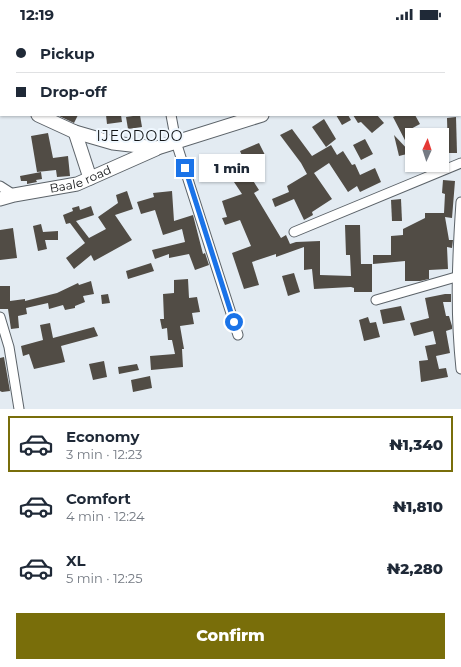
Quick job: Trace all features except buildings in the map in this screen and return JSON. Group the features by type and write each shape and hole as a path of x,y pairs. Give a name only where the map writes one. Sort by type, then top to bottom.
{"street":[{"path":"40,116 75,132 113,143 158,148"},
{"path":"171,116 176,142 238,335"},
{"name":"Baale road","path":"0,199 14,195 77,184 158,148 259,116"},
{"path":"75,132 90,178"},
{"path":"294,232 461,163"},
{"path":"0,186 14,195"},
{"path":"461,202 456,277 457,332 461,369"},
{"path":"376,300 456,277"},
{"path":"0,317 9,347 19,409"}],"district":[{"name":"IJEODODO","path":"140,136"}],"route":[{"path":"185,168 234,322"}]}
